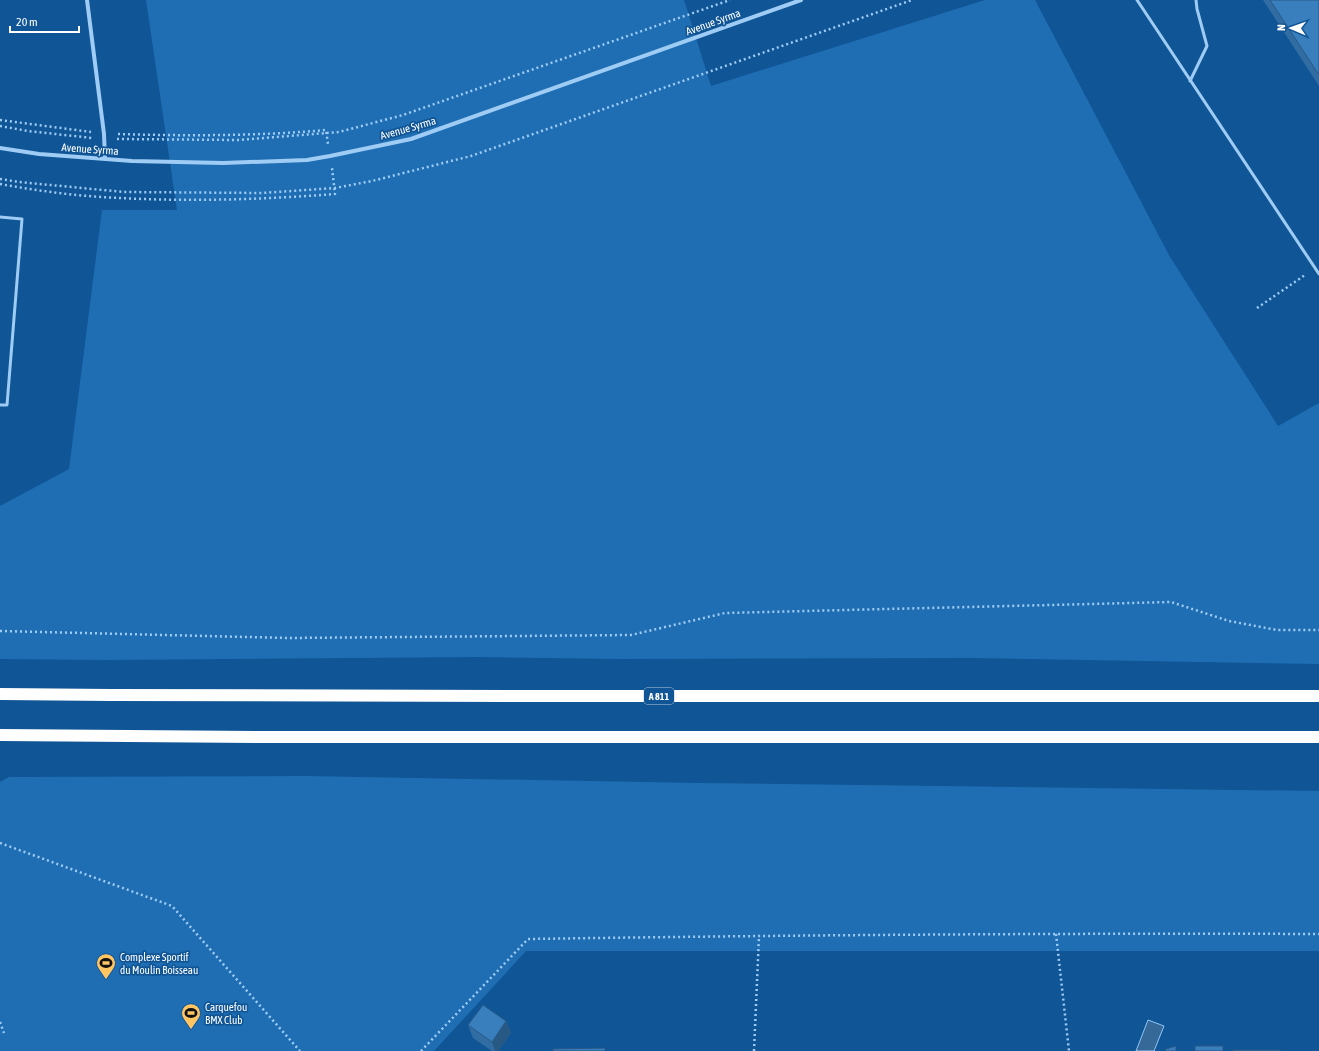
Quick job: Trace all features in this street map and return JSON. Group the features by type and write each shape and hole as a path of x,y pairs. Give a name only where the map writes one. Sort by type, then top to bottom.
{"highway":[{"name":"A 811","path":"0,694 1319,696"},
{"path":"0,735 294,738 1319,737"}],"street":[{"path":"87,0 104,134 105,160"},
{"name":"Avenue Syrma","path":"0,148 39,154 132,161 223,163 307,160 330,156 411,139 801,0"}],"lane":[{"path":"1137,0 1319,274"},
{"path":"1190,81 1207,46 1196,0"},
{"path":"0,217 22,219 7,405 0,405"}],"path":[{"name":"Avenue Syrma","path":"0,126 28,131 104,139 240,140 339,132 403,115 730,0"},
{"path":"0,120 104,134 158,136 230,135 326,130 335,194 279,198 150,200 101,197 0,184"},
{"path":"1257,308 1315,268"},
{"path":"0,631 288,638 631,635 725,613 1171,602 1229,621 1277,630 1319,630"},
{"path":"0,843 172,906 300,1051"},
{"path":"421,1051 528,939 1056,934 1319,934"},
{"path":"1056,934 1069,1051"},
{"path":"754,1051 759,936"},
{"path":"0,1022 4,1033"}],"shaded area":[{"path":"146,0 684,0 711,86 985,0 1035,0 1170,257 1278,426 1319,403 1319,664 974,658 621,659 480,657 108,660 0,659 0,506 69,469 102,210 177,210"},
{"path":"305,776 1319,791 1319,951 526,951 434,1051 0,1051 0,782 9,777"},
{"path":"1148,1020 1164,1026 1154,1051 1136,1051"}],"building":[{"path":"1270,0 1319,0 1319,75"},
{"path":"483,1005 506,1021 492,1042 468,1025"},
{"path":"1176,1046 1176,1051 1165,1051 1166,1049"},
{"path":"1195,1046 1223,1046 1223,1051 1195,1051"},
{"path":"605,1048 605,1051 553,1051 553,1049"},
{"path":"1280,1050 1280,1051 1233,1051"}],"place":[{"name":"Complexe Sportif du Moulin Boisseau","path":"106,980"},
{"name":"Carquefou BMX Club","path":"191,1030"}]}
